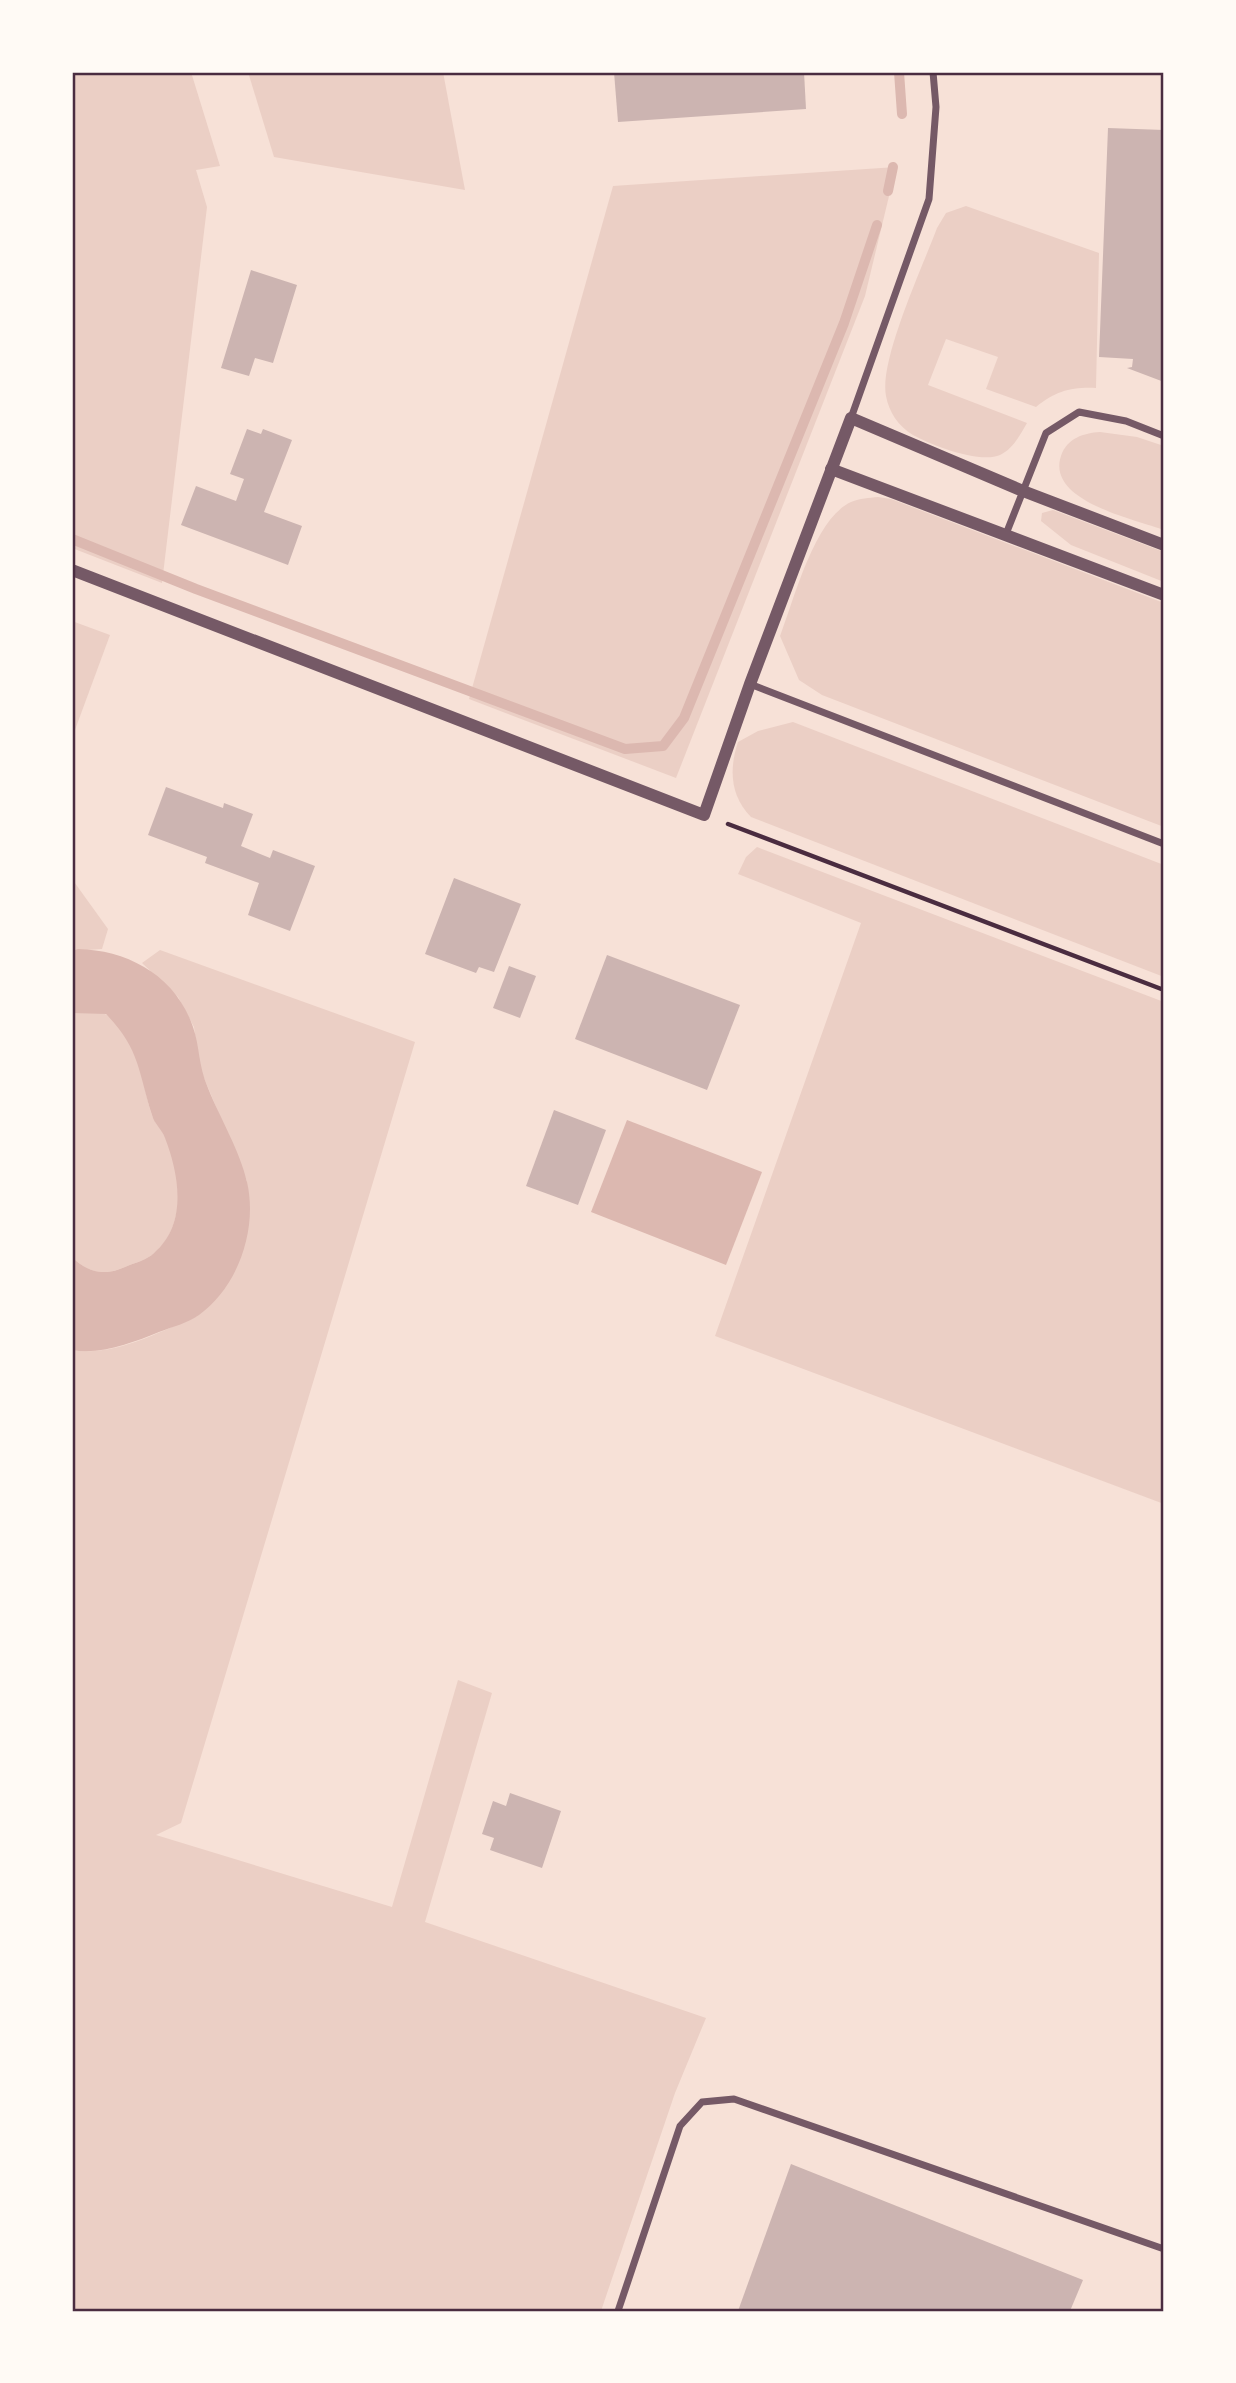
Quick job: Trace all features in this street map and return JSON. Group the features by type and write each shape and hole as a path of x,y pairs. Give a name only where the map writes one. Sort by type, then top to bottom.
{"street":[{"path":"72,570 704,815 929,199 936,107 933,72"},
{"path":"1006,534 1046,433 1079,412 1126,421 1164,436"},
{"path":"851,418 1023,491 1164,545"},
{"path":"831,469 1164,595"},
{"path":"750,684 1164,844"},
{"path":"618,2311 680,2126 702,2102 734,2099 1164,2249"}],"path":[{"path":"704,815 1164,990"}],"shaded area":[{"path":"72,72 191,72 220,166 196,170 207,207 162,583 72,548"},
{"path":"248,72 443,72 465,190 274,157"},
{"path":"896,167 865,296 676,778 469,699 613,186"},
{"path":"966,206 1099,253 1096,388 1064,391 1036,407 986,389 998,357 946,339 928,385 1027,423 1009,449 991,457 956,452 913,435 895,418 886,396 889,360 895,337 937,228 946,213"},
{"path":"1100,432 1137,437 1164,446 1164,530 1096,506 1067,485 1060,472 1061,456 1067,445 1077,438"},
{"path":"878,497 891,499 1164,603 1164,827 822,695 799,680 780,636 807,562 826,525 838,511 851,502"},
{"path":"1053,510 1164,552 1164,582 1071,545 1041,521 1042,513"},
{"path":"72,621 110,635 72,738"},
{"path":"793,722 1164,865 1164,977 751,817 739,800 733,782 733,762 738,742 758,731"},
{"path":"757,847 1164,1002 1164,1504 715,1336 861,923 738,874 746,857"},
{"path":"72,879 108,929 102,949 72,951"},
{"path":"78,949 115,954 132,961 148,969 175,993 193,1027 205,1080 240,1158 250,1200 250,1219 242,1256 234,1273 213,1303 185,1323 127,1344 94,1351 72,1350 72,1257 84,1267 104,1272 118,1270 148,1258 165,1241 172,1228 178,1198 170,1152 164,1135 153,1118 136,1061 126,1038 106,1014 72,1013 72,951"},
{"path":"160,950 415,1042 181,1823 156,1835 392,1907 458,1680 492,1693 425,1922 706,2018 675,2093 601,2311 72,2311 72,1350 120,1347 197,1316 247,1181 199,1066 194,1027 178,997 142,963"},
{"path":"86,1011 107,1015 118,1023 126,1034 138,1060 153,1118 170,1147 178,1179 177,1212 165,1241 148,1258 103,1272 90,1270 72,1257 72,1013"},
{"path":"627,1120 762,1172 726,1265 591,1212"}],"building":[{"path":"614,72 804,72 806,109 618,122"},
{"path":"1108,128 1164,130 1164,382 1127,368 1132,367 1133,359 1099,357"},
{"path":"251,270 297,285 273,363 255,358 249,376 221,368"},
{"path":"247,429 261,434 263,429 292,440 264,512 302,526 288,565 181,525 196,486 236,501 244,479 230,474"},
{"path":"166,787 223,808 224,803 253,814 241,846 270,858 273,850 315,866 290,931 248,915 259,883 205,863 207,857 148,835"},
{"path":"454,878 521,904 494,972 479,967 476,973 425,954"},
{"path":"607,955 740,1005 707,1090 575,1039"},
{"path":"509,966 536,976 520,1018 493,1008"},
{"path":"554,1110 606,1130 578,1205 526,1186"},
{"path":"510,1793 561,1811 542,1868 490,1850 494,1838 482,1834 493,1801 506,1806"},
{"path":"791,2164 1083,2280 1070,2311 738,2311"}],"waterway":[{"path":"899,72 902,114"},
{"path":"888,191 893,167"},
{"path":"72,539 196,589 625,749 663,746 684,718 844,323 877,225"}]}
